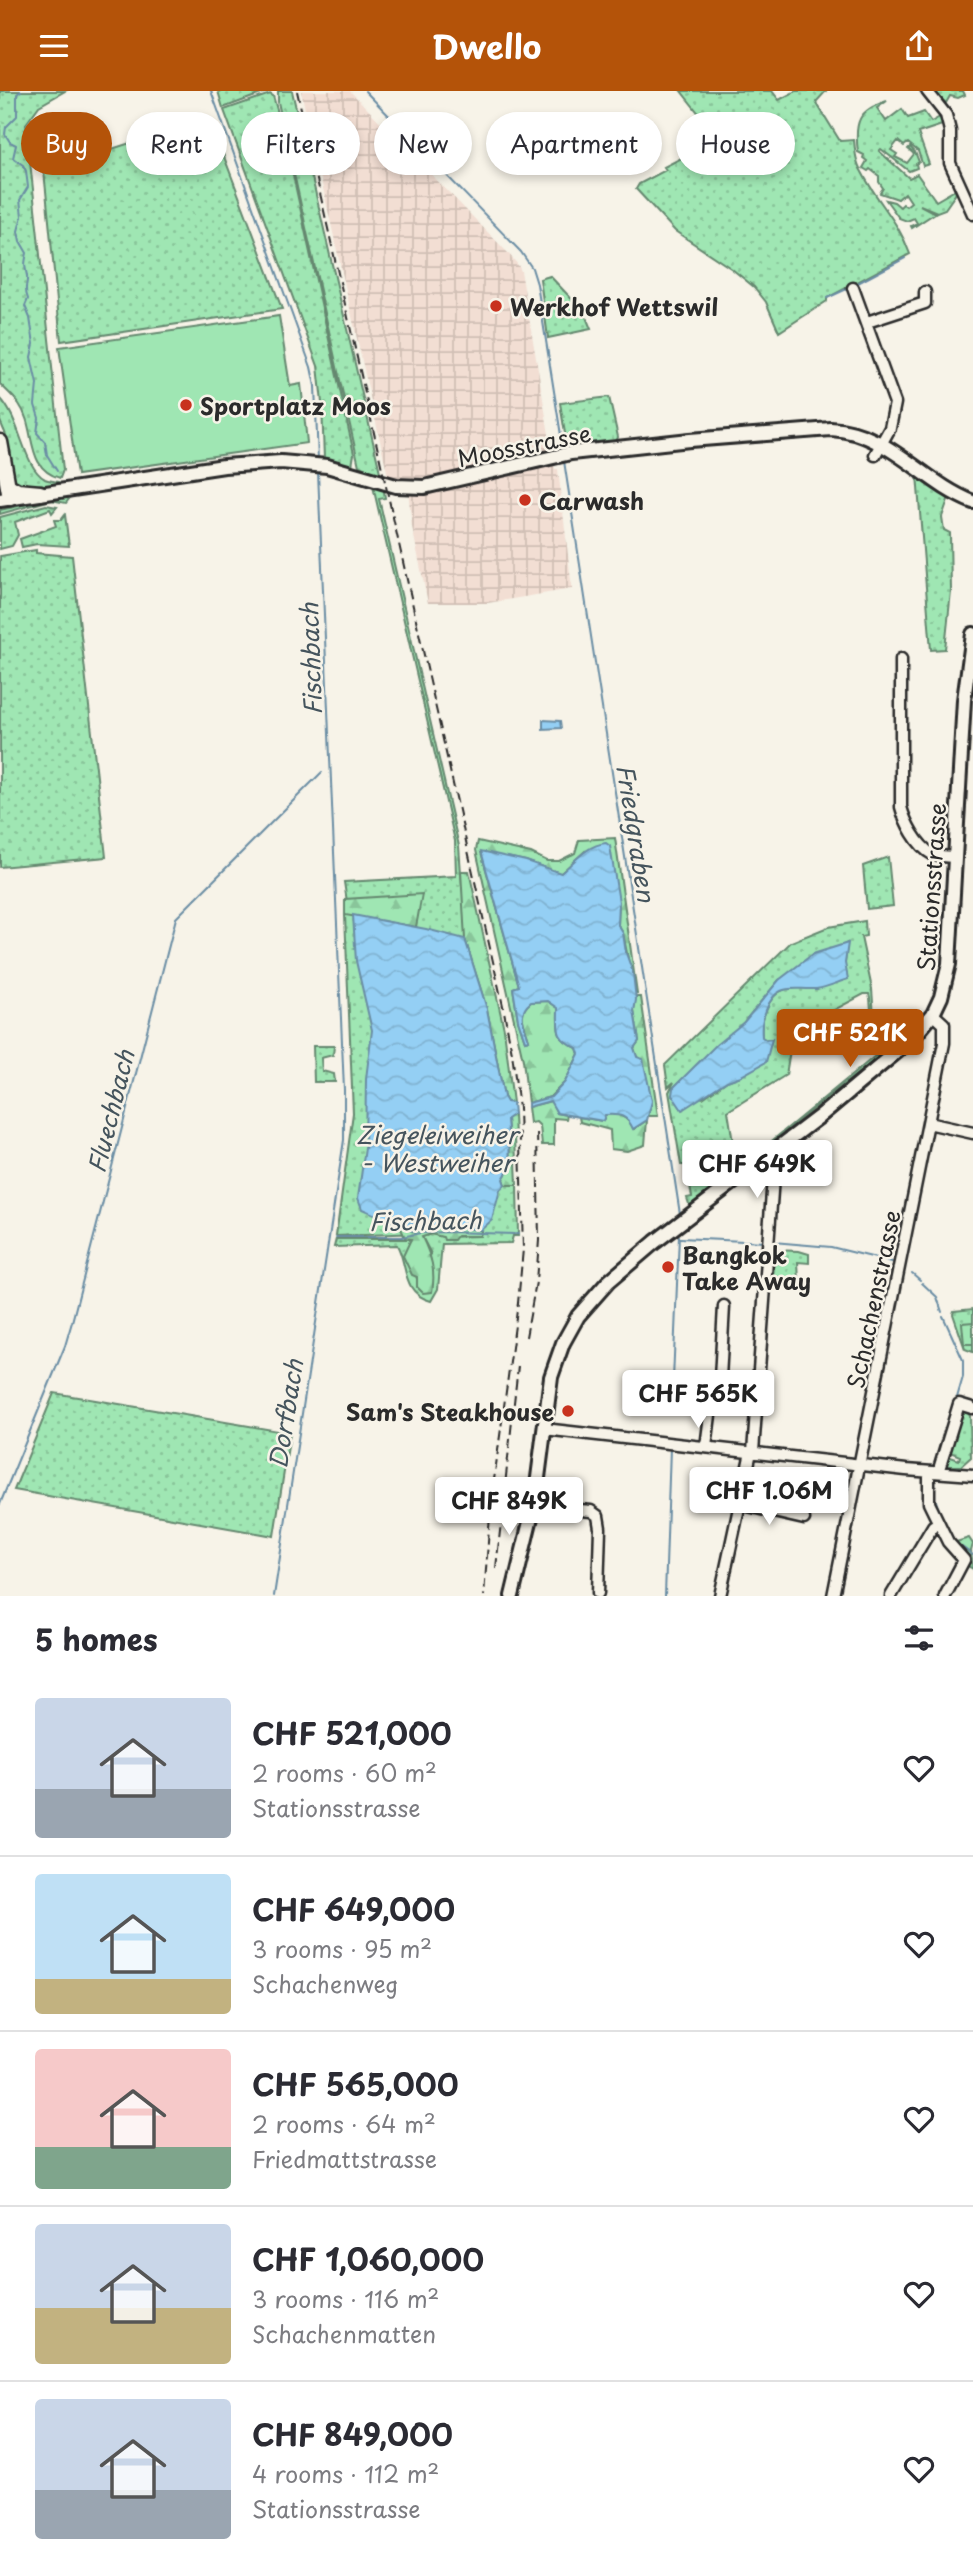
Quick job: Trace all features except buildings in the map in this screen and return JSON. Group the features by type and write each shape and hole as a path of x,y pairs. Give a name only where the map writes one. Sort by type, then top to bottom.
{"highway":[{"path":"0,442 4,493 40,493"}],"main road":[{"name":"Moosstrasse","path":"40,493 224,466 271,463 319,465 413,488 433,486 560,455 690,440 831,429 852,431 881,443 942,486 973,502"},
{"name":"Moosstrasse","path":"4,493 67,491"},
{"name":"Stationsstrasse","path":"512,1596 534,1506 551,1377 569,1330 586,1305 654,1242 820,1117 899,1050 933,1014 941,997 949,964 964,690 973,634"}],"street":[{"path":"927,91 947,119 950,163 970,199 973,214"},
{"path":"853,288 895,403 891,428 875,455"},
{"path":"867,322 925,298"},
{"path":"901,659 901,800 904,817 930,853 955,857"},
{"name":"Schachenstrasse","path":"833,1596 944,1037 944,1024 933,1014"},
{"path":"928,1123 973,1132"},
{"path":"720,1596 752,1452 774,1164 769,1154"},
{"path":"706,1447 711,1407 720,1378 724,1306"},
{"path":"940,1466 959,1404 973,1408 973,1417"},
{"path":"544,1429 973,1475"},
{"path":"929,1472 927,1496 948,1542 964,1560 945,1596"},
{"path":"739,1504 804,1520"},
{"path":"534,1506 591,1511 598,1516 598,1593"},
{"path":"891,1596 933,1526 938,1523"}],"shaded area":[{"path":"301,91 350,91 374,116 374,175 432,175 518,265 555,469 558,469 572,589 488,603 428,603 412,527 407,481 388,476 320,175 360,175 360,112 306,112"}],"green space":[{"path":"0,91 65,91 39,106 35,112 21,112 21,175 31,175 63,470 60,478 41,466 24,414 17,401 0,384"},
{"path":"218,91 269,91 223,108"},
{"path":"278,91 292,91 297,112 280,112"},
{"path":"681,91 772,91 779,100 796,91 826,91 816,102 840,141 854,140 860,168 900,231 910,254 827,298 827,301 779,332 766,302 754,287 675,231 636,189 639,184 662,175 666,170 664,167 676,161 676,175 795,175 795,112 698,112"},
{"path":"933,91 963,91 965,95 958,98 950,96 946,103"},
{"path":"270,94 278,112 241,112 241,156 227,112 224,110"},
{"path":"887,101 877,108 886,121 902,109 908,118 924,112 931,122 940,117 942,125 918,133 929,164 923,166 918,151 908,143 904,146 898,141 891,150 897,154 895,157 907,163 914,154 908,149 910,147 915,152 919,162 916,164 917,168 909,171 881,149 879,151 909,178 917,174 936,201 955,190 956,193 945,209 937,212 920,205 935,213 912,228 911,226 917,223 914,218 907,221 899,218 886,200 900,207 903,204 906,206 911,202 905,193 898,199 880,193 883,188 879,176 870,169 868,171 863,168 867,161 863,158 864,155 858,152 857,133 860,119 870,109"},
{"path":"126,144 126,175 227,175 227,165 282,309 61,341 44,175 112,175 112,149"},
{"path":"248,175 293,175 354,454 352,466 324,459 318,366"},
{"path":"294,175 311,175 380,472 379,474 359,466"},
{"path":"550,276 584,312 591,329 548,338 540,279"},
{"name":"Sportplatz Moos","path":"279,316 290,386 301,384 307,443 77,475 59,347"},
{"path":"609,397 618,437 616,442 567,446 560,403"},
{"path":"0,398 13,418 27,454 38,473 45,479 61,483 60,485 46,487 42,484 30,489 15,483 11,475 6,435 0,421"},
{"path":"917,475 949,497 942,517 944,530 950,533 951,591 945,649 931,650"},
{"name":"Ziegeleiweiher - Westweiher","path":"372,482 383,485 385,498 379,499 459,846 462,887 517,1185 518,1236 513,1236 511,1243 442,1244 438,1289 431,1301 421,1297 410,1285 397,1245 334,1247 336,1239 411,1239 418,1281 431,1254 422,1237 431,1234 443,1237 480,1236 481,1231 336,1236 353,1113 345,915 349,915 344,882 456,876 455,841"},
{"path":"63,496 69,499 66,503 51,500 0,514 0,510"},
{"path":"46,505 57,507 52,513 50,509 15,522 18,535 12,546 0,549 0,517"},
{"path":"65,515 69,546 37,544 22,547 20,539 56,526 54,520 61,520"},
{"path":"36,550 36,553 72,556 106,857 0,867 0,556"},
{"path":"615,838 637,994 623,933 618,925 619,902 585,851 561,873 526,861 481,852 519,986 513,988 518,1020 525,1041 529,1040 523,1019 526,1006 531,1002 548,1001 558,1008 561,1037 577,1048 579,1054 565,1082 550,1097 528,1103 523,1060 476,850 478,841 531,853 547,861 559,861 575,853 579,840"},
{"path":"888,857 893,906 867,909 863,866"},
{"path":"461,871 469,871 504,1029 513,1103 507,1102 504,1097 487,1009 465,939"},
{"path":"422,894 416,927 345,915 345,899"},
{"path":"865,921 866,936 861,937 872,989 877,1058 690,1207 687,1198 692,1197 686,1165 681,1165 669,1092 674,1082 668,1087 665,1065 791,942 828,927","holes":["847,943 845,963 817,989 793,988 775,995 766,1010 762,1026 762,1037 771,1040 741,1076 727,1081 703,1098 673,1088 744,1022 779,980","864,994 869,994 870,998 875,1056 746,1162 736,1161 728,1111 786,1075 793,1032"]},
{"path":"635,997 641,997 658,1116 648,1116 652,1101 634,1048 639,1041 634,1011"},
{"path":"313,1046 334,1046 333,1055 321,1058 322,1071 334,1074 335,1082 314,1082"},
{"path":"551,1101 557,1113 567,1115 566,1119 554,1118 554,1145 542,1145 540,1126 536,1122 530,1123 528,1107"},
{"path":"514,1114 517,1185 505,1185 503,1179 509,1158 507,1118"},
{"path":"605,1114 622,1116 634,1129 647,1120 645,1145 627,1151 611,1149 610,1130 580,1122 579,1117 603,1121"},
{"path":"400,1226 413,1231 446,1226 481,1230 480,1236 457,1236 454,1240 444,1240 443,1237 431,1234 422,1237 433,1270 432,1292 423,1293 417,1287 417,1277 412,1275 403,1256 411,1239 405,1238"},
{"path":"774,1250 809,1254 809,1263 798,1262 799,1282 773,1281"},
{"path":"973,1309 973,1352 965,1349 953,1314 954,1311"},
{"path":"973,1322 973,1344 964,1344 962,1323"},
{"path":"54,1393 290,1433 274,1536 14,1490"},
{"path":"963,1412 970,1416 971,1457 961,1466 946,1466 948,1456 959,1460 960,1456 950,1452"},
{"path":"969,1538 973,1544 973,1569 966,1565 970,1561 953,1543"}],"water":[{"path":"543,720 560,721 561,728 543,729"},
{"path":"606,843 610,846 619,902 618,925 623,933 633,973 636,1000 634,1011 639,1041 634,1048 637,1057 643,1059 652,1101 647,1120 633,1129 625,1118 619,1115 605,1115 603,1121 557,1113 550,1101 528,1107 528,1103 551,1097 565,1082 579,1054 577,1048 561,1037 558,1008 548,1001 531,1002 526,1006 523,1020 529,1040 525,1041 518,1020 513,988 519,986 481,851 526,861 561,873 587,850"},
{"name":"Ziegeleiweiher - Westweiher","path":"353,915 465,939 487,1009 504,1097 507,1102 513,1103 514,1114 507,1119 509,1158 503,1179 505,1185 500,1190 492,1220 481,1230 446,1226 413,1231 362,1209 358,1198 365,1148 366,1079 372,1030 356,961"},
{"path":"848,943 845,963 848,979 820,988 786,989 770,1001 762,1026 762,1037 766,1040 772,1039 766,1062 727,1081 682,1110 672,1095 673,1088 716,1045 744,1022 779,980 813,954"}],"waterway":[{"path":"21,91 17,94 17,116 6,127 5,134 10,142 16,145 13,158 23,165 26,171 28,187 20,200 22,216 18,231 27,253 25,265 28,299 25,306 34,344 31,357 37,384 37,433 45,442 47,455 57,471"},
{"name":"Fischbach","path":"211,91 311,367 315,386 318,460"},
{"name":"Friedgraben","path":"365,91 521,252 532,268 537,284 563,448"},
{"path":"854,285 905,258"},
{"path":"827,298 849,288"},
{"name":"Friedgraben","path":"564,461 680,1214"},
{"name":"Fischbach","path":"274,1596 344,1140 318,472"},
{"name":"Fluechbach","path":"0,1504 65,1346 176,918 322,772"},
{"name":"Fischbach","path":"336,1237 402,1237 448,1232 514,1234"},
{"name":"Friedgraben","path":"672,1404 679,1236"},
{"path":"680,1238 765,1242"},
{"path":"773,1242 831,1247 892,1262"},
{"path":"912,1273 920,1280"},
{"path":"922,1283 937,1297 942,1312"},
{"path":"943,1316 963,1360 963,1377 956,1401"},
{"path":"941,1447 944,1435"},
{"name":"Friedgraben","path":"665,1596 670,1448"},
{"path":"937,1460 940,1451"},
{"path":"934,1479 935,1498 941,1516"},
{"path":"952,1540 973,1555"}],"railway":[{"path":"297,91 503,1006 519,1108 523,1249 491,1502 484,1596"},
{"path":"526,1337 536,1282 539,1240 537,1130"},
{"path":"496,1568 518,1366"}],"place":[{"name":"Werkhof Wettswil","path":"496,306"},
{"name":"Sportplatz Moos","path":"186,405"},
{"name":"Carwash","path":"525,500"},
{"name":"Bangkok Take Away","path":"668,1267"},
{"name":"Sam's Steakhouse","path":"568,1411"}],"water label":[{"name":"Dorfbach","path":"285,1414"}]}
